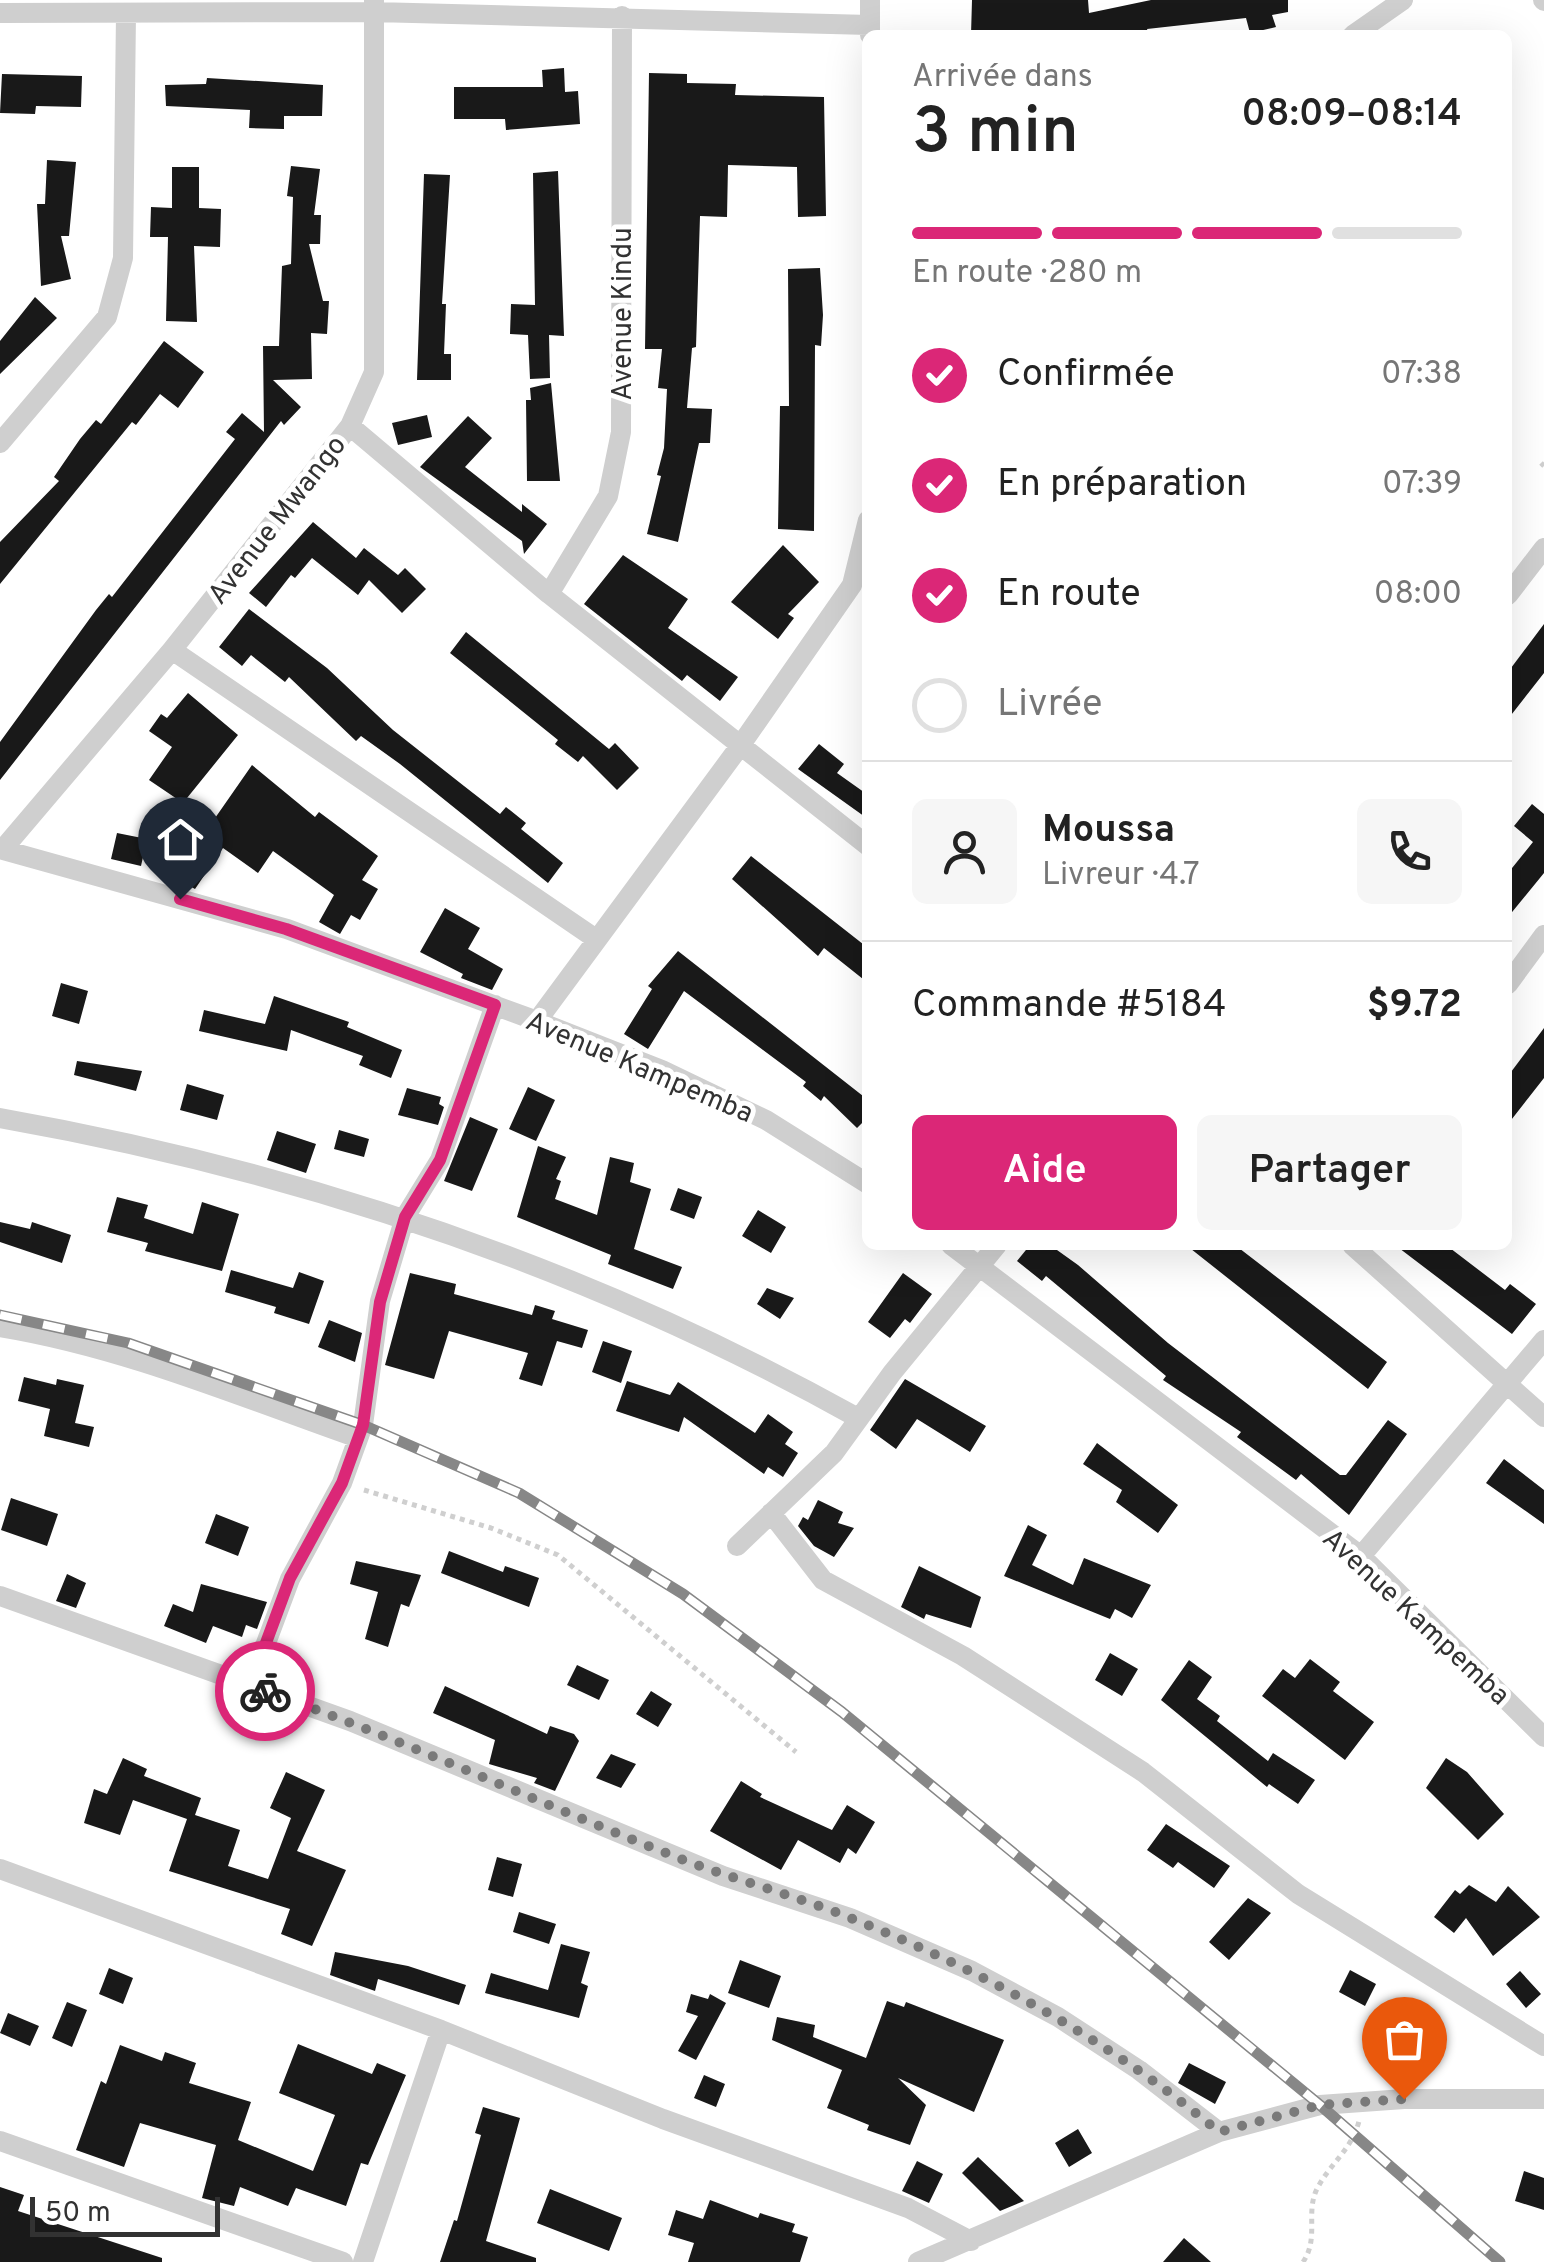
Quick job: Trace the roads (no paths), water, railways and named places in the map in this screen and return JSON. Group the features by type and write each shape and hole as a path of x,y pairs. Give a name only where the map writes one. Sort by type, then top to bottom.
{"street":[{"path":"0,13 126,14 374,6 870,30 870,0"},
{"path":"1360,30 1403,0"},
{"name":"Avenue Mwango","path":"1,849 172,650 350,426 374,372 374,6"},
{"path":"0,442 107,317 118,290 123,258 126,14"},
{"name":"Avenue Kindu","path":"548,594 608,496 621,432 622,16"},
{"path":"350,426 548,594 862,841"},
{"path":"537,1021 740,746 852,584 862,544"},
{"path":"1512,590 1544,548"},
{"path":"172,650 596,939"},
{"name":"Avenue Kampemba","path":"1,849 286,929 537,1021 662,1070 766,1120 862,1180"},
{"path":"1512,979 1544,935"},
{"path":"250,1686 290,1578 342,1483 358,1438 380,1302 405,1217 440,1160 495,1005"},
{"path":"0,1118 199,1159 405,1217 520,1259 743,1354 858,1418"},
{"name":"Avenue Kampemba","path":"958,1250 1361,1556 1544,1737"},
{"path":"738,1546 834,1453 993,1250"},
{"path":"1358,1250 1544,1417"},
{"path":"0,1327 49,1335 164,1370 358,1438"},
{"path":"1361,1556 1544,1340"},
{"path":"770,1513 823,1580 963,1656 1143,1772 1298,1894 1544,2046"},
{"path":"0,1596 350,1721 723,1876 850,1918 972,1971 1058,2017 1139,2070 1219,2132"},
{"path":"0,1869 441,2030 908,2208 970,2241"},
{"path":"364,2262 441,2030"},
{"path":"918,2262 1219,2132 1320,2105 1404,2099 1544,2100"},
{"path":"0,2141 343,2262"}],"railway":[{"path":"0,1315 128,1343 363,1425 519,1493 683,1594 842,1712 1320,2105 1500,2262"}]}
